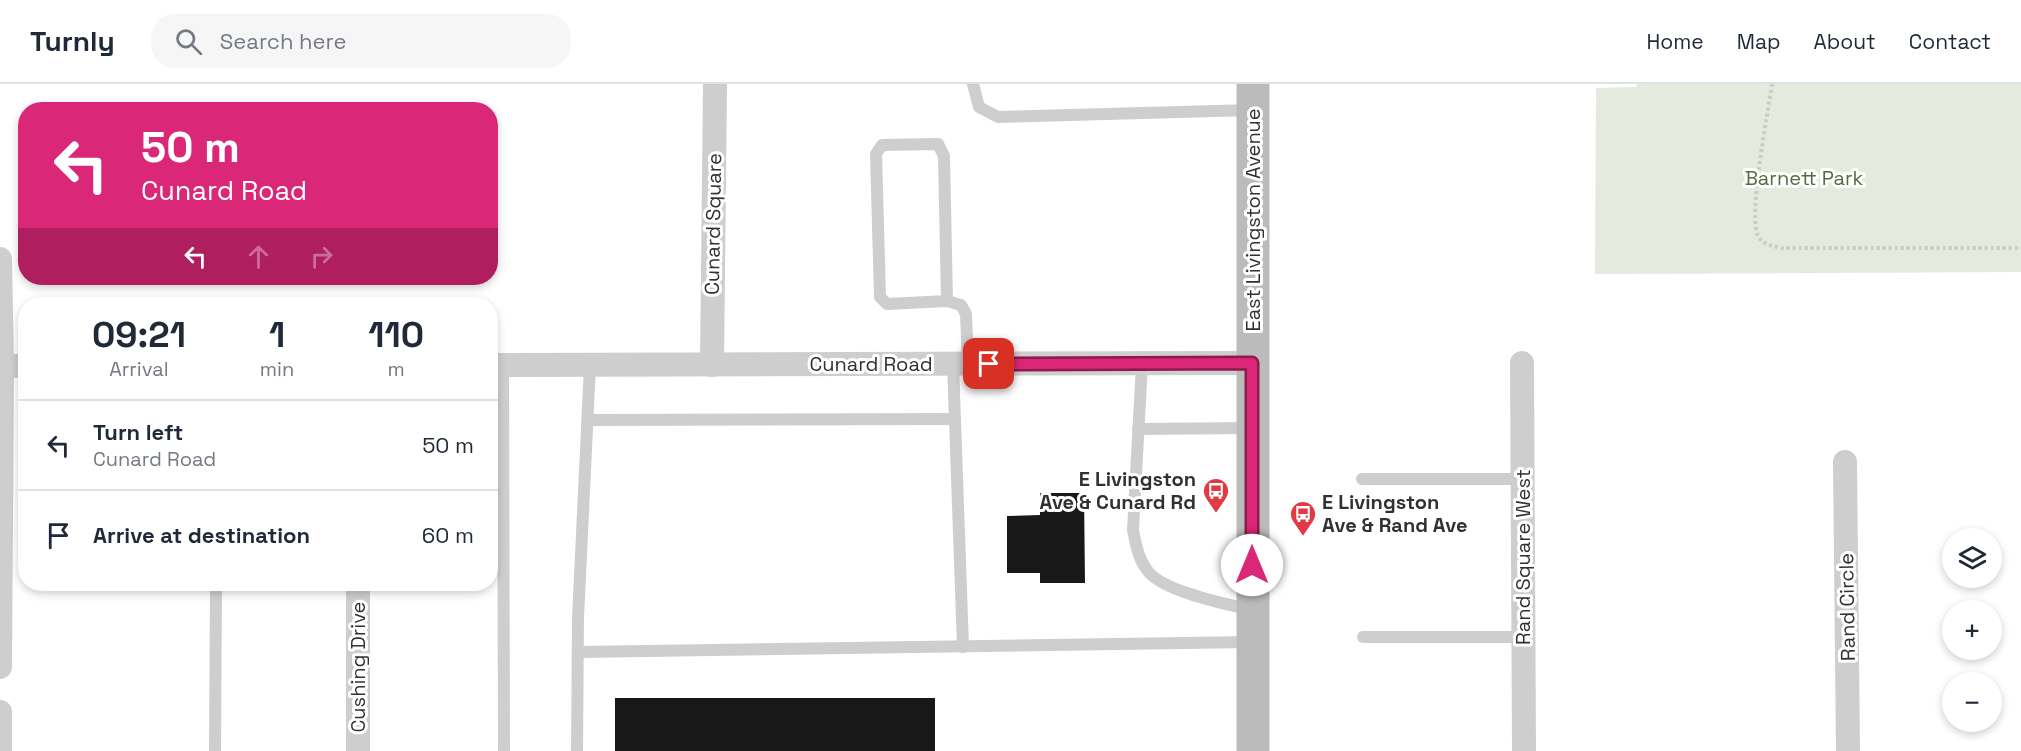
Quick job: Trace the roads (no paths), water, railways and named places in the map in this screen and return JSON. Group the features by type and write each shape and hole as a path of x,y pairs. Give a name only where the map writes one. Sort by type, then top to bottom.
{"main road":[{"name":"East Livingston Avenue","path":"1253,97 1253,751"}],"street":[{"name":"Cunard Square","path":"712,365 715,84"},
{"path":"0,259 9,366 0,667"},
{"name":"Cunard Road","path":"498,365 1252,363"},
{"name":"Rand Square West","path":"1522,363 1524,751"},
{"name":"Rand Circle","path":"1845,462 1848,751"},
{"name":"Cushing Drive","path":"358,591 358,751"},
{"path":"0,712 0,751"}],"lane":[{"path":"973,84 979,107 998,117 1253,97"},
{"path":"947,301 944,156 938,144 882,145 876,154 880,297 887,304 947,301 962,305 966,314 955,419 963,647"},
{"path":"1142,364 1133,530 1137,552 1148,573 1173,588 1252,610"},
{"path":"578,751 578,652 590,365"},
{"path":"588,420 955,419"},
{"path":"1138,429 1252,428"},
{"path":"498,462 504,751"},
{"path":"1362,479 1522,479"},
{"path":"215,751 216,591"},
{"path":"1363,637 1523,637"},
{"path":"578,652 1252,642"}],"place":[{"name":"E Livingston Ave & Cunard Rd","path":"1216,514"},
{"name":"E Livingston Ave & Rand Ave","path":"1303,537"}],"park label":[{"name":"Barnett Park","path":"1804,178"}]}
